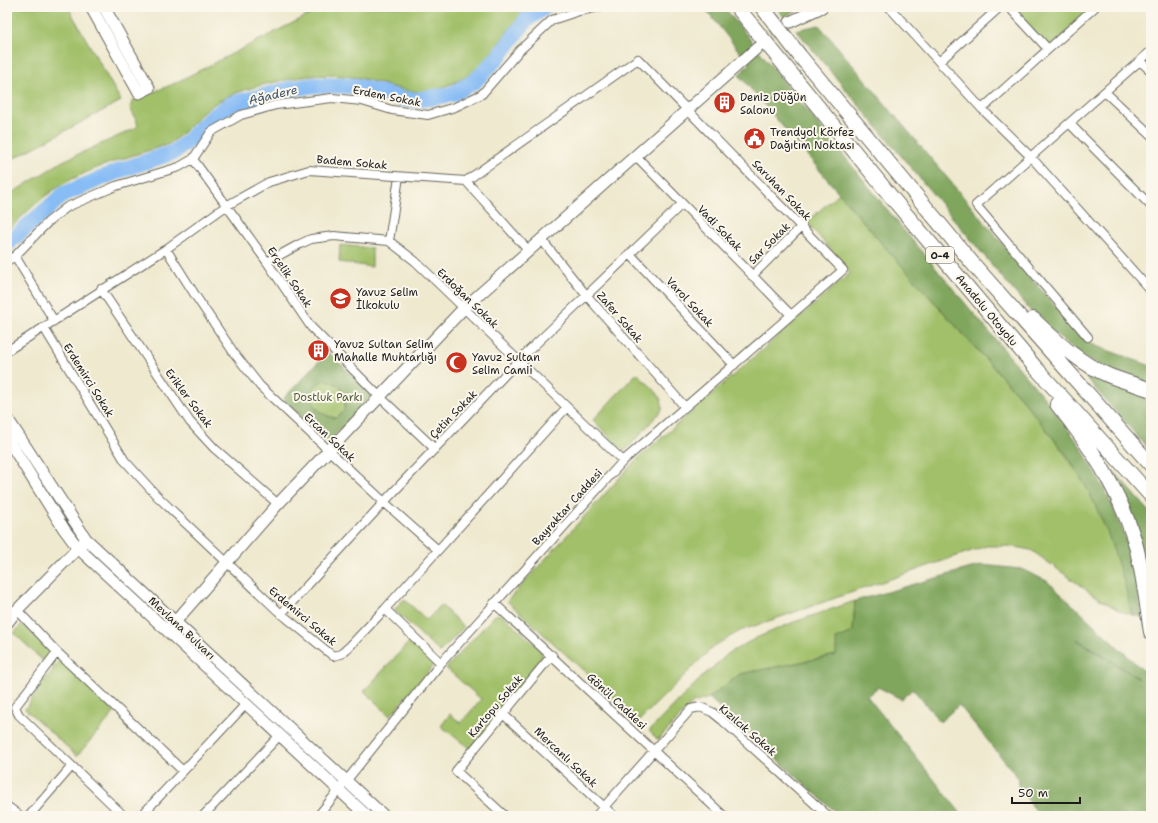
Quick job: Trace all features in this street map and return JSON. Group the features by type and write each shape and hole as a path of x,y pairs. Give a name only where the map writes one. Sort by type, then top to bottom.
{"highway":[{"name":"Anadolu Otoyolu","path":"737,7 893,199 1035,366 1151,496"},
{"name":"Anadolu Otoyolu","path":"762,7 810,68 974,265 1151,466"},
{"path":"893,199 1066,416 1095,455 1114,488 1134,539 1151,627"},
{"path":"974,265 1067,350 1109,376 1151,390"}],"street":[{"path":"91,7 139,93 149,88 104,7"},
{"name":"Erdem Sokak","path":"7,261 15,256 48,222 67,207 121,184 171,170 192,159 211,132 241,115 276,106 332,98 362,101 392,110 428,115 455,107 482,94 519,51 552,20 579,10 599,7"},
{"path":"889,7 982,109 1031,157 1151,291"},
{"path":"938,62 1000,7"},
{"path":"1009,7 1048,49"},
{"path":"982,109 1095,7"},
{"path":"790,22 819,8"},
{"path":"172,626 278,504 463,309 757,48"},
{"path":"1088,337 976,205 1070,124 1151,51"},
{"path":"528,250 466,181 638,59 688,108"},
{"path":"1140,61 1151,71"},
{"path":"1106,92 1151,135"},
{"name":"Saruhan Sokak","path":"688,108 843,270"},
{"path":"1070,124 1151,206"},
{"name":"Vadi Sokak","path":"635,155 791,315"},
{"name":"Erçelik Sokak","path":"192,159 267,262 310,327 434,449"},
{"name":"Badem Sokak","path":"7,351 101,289 166,249 226,206 269,182 309,170 466,181"},
{"path":"267,262 300,244 321,237 334,236 390,241 399,177"},
{"name":"Çetin Sokak","path":"281,614 384,502 518,361 682,204"},
{"name":"Sar Sokak","path":"752,276 802,226"},
{"name":"Zafer Sokak","path":"541,239 587,296 685,407"},
{"name":"Erdoğan Sokak","path":"390,241 406,253 623,461"},
{"name":"Ercan Sokak","path":"166,249 234,353 260,386 384,502 438,550"},
{"name":"Varol Sokak","path":"630,254 734,365"},
{"path":"15,256 54,321"},
{"name":"Bayraktar Caddesi","path":"318,816 441,663 623,461 843,270"},
{"name":"Erikler Sokak","path":"101,289 190,422 214,448 278,504"},
{"name":"Erdemirci Sokak","path":"44,328 125,461 157,496 281,614 332,656 341,654 385,609 567,407"},
{"name":"Mevlana Bulvarı","path":"7,418 10,436 64,529 78,548 172,626 384,816"},
{"name":"Mevlana Bulvarı","path":"10,436 86,539 246,704 367,816"},
{"path":"7,623 17,610 86,539"},
{"name":"Gönül Caddesi","path":"494,603 552,655 724,816"},
{"path":"385,609 441,663"},
{"path":"17,610 57,652 183,771"},
{"path":"57,652 15,707 19,715 124,816"},
{"name":"Kartopu Sokak","path":"505,816 456,771 552,655"},
{"path":"142,816 246,704"},
{"name":"Kızılcık Sokak","path":"654,751 691,709 700,706 722,720 828,816"},
{"name":"Mercanlı Sokak","path":"503,714 614,816"},
{"path":"203,816 280,735"},
{"path":"596,816 654,751"},
{"path":"29,816 72,766"},
{"path":"7,808 18,816"}],"green space":[{"path":"7,7 68,7 121,101 7,162"},
{"path":"324,7 530,7 521,15 485,62 477,70 452,84 427,92 414,92 356,78 318,75 257,86 234,94 214,104 202,113 181,135 169,144 99,167 72,179 39,201 7,231 7,185 12,193 63,161 134,129 138,125 130,107 133,100 171,85"},
{"path":"704,7 724,7 903,229 1052,407 1081,447 1108,496 1123,531 1133,567 1142,617 1132,615 1124,582 1108,534 1090,494 1069,458 1020,397 883,245 739,75 749,64"},
{"path":"776,7 805,7 784,17"},
{"path":"1009,7 1095,7 1048,49"},
{"path":"819,25 1064,317 1085,339 1096,346 1151,366 1151,385 1116,373 1085,358 1037,319 796,30"},
{"path":"839,193 1019,396 1064,452 1089,492 1104,521 1125,583 1132,615 1120,611 1095,596 1031,550 1009,546 986,546 740,631 714,646 639,721 507,601 634,462 850,273 807,222"},
{"path":"340,245 372,248 372,267 339,262"},
{"name":"Dostluk Parkı","path":"328,352 373,395 328,442 283,399"},
{"name":"Dostluk Parkı","path":"328,352 373,395 328,442 283,399","holes":["325,379 338,385 346,396 344,411 336,418 323,414 317,408 311,396 316,385"]},
{"path":"1073,363 1151,396 1151,452"},
{"path":"637,373 658,394 661,399 662,410 624,452 593,420"},
{"path":"1114,471 1151,513 1151,606 1128,504"},
{"path":"982,565 1021,569 1047,581 1149,676 1151,686 1151,816 1040,816 1018,787 1019,779 959,705 940,722 913,689 901,699 878,687 867,696 963,816 840,816 709,698 740,674 836,655 836,639 853,632 855,601","holes":["1077,639 1139,679 1077,640"]},
{"path":"404,599 427,620 441,605 464,627 440,652 394,610"},
{"path":"855,601 853,632 837,655 740,674 709,698 693,703 658,740 649,731 704,675 729,653 756,638 794,622"},
{"path":"501,614 541,650 543,660 470,749 441,726 450,714 461,723 481,699 446,668 495,615"},
{"path":"22,624 52,651 44,662 14,633"},
{"path":"411,640 435,664 390,716 364,691"},
{"path":"60,659 115,712 77,756 25,709"}],"waterway":[{"name":"Ağadere","path":"7,244 64,194 121,170 174,152 187,142 212,117 231,104 289,89 315,85 355,86 404,99 416,100 452,94 475,81 500,55 527,19 545,7"}],"tunnel":[{"path":"759,46 790,22"}],"place":[{"name":"Deniz Düğün Salonu","path":"724,103"},
{"name":"Trendyol Körfez Dağıtım Noktası","path":"754,138"},
{"name":"Yavuz Selim İlkokulu","path":"340,298"},
{"name":"Yavuz Sultan Selim Mahalle Muhtarlığı","path":"319,350"},
{"name":"Yavuz Sultan Selim Camii","path":"457,363"}]}
